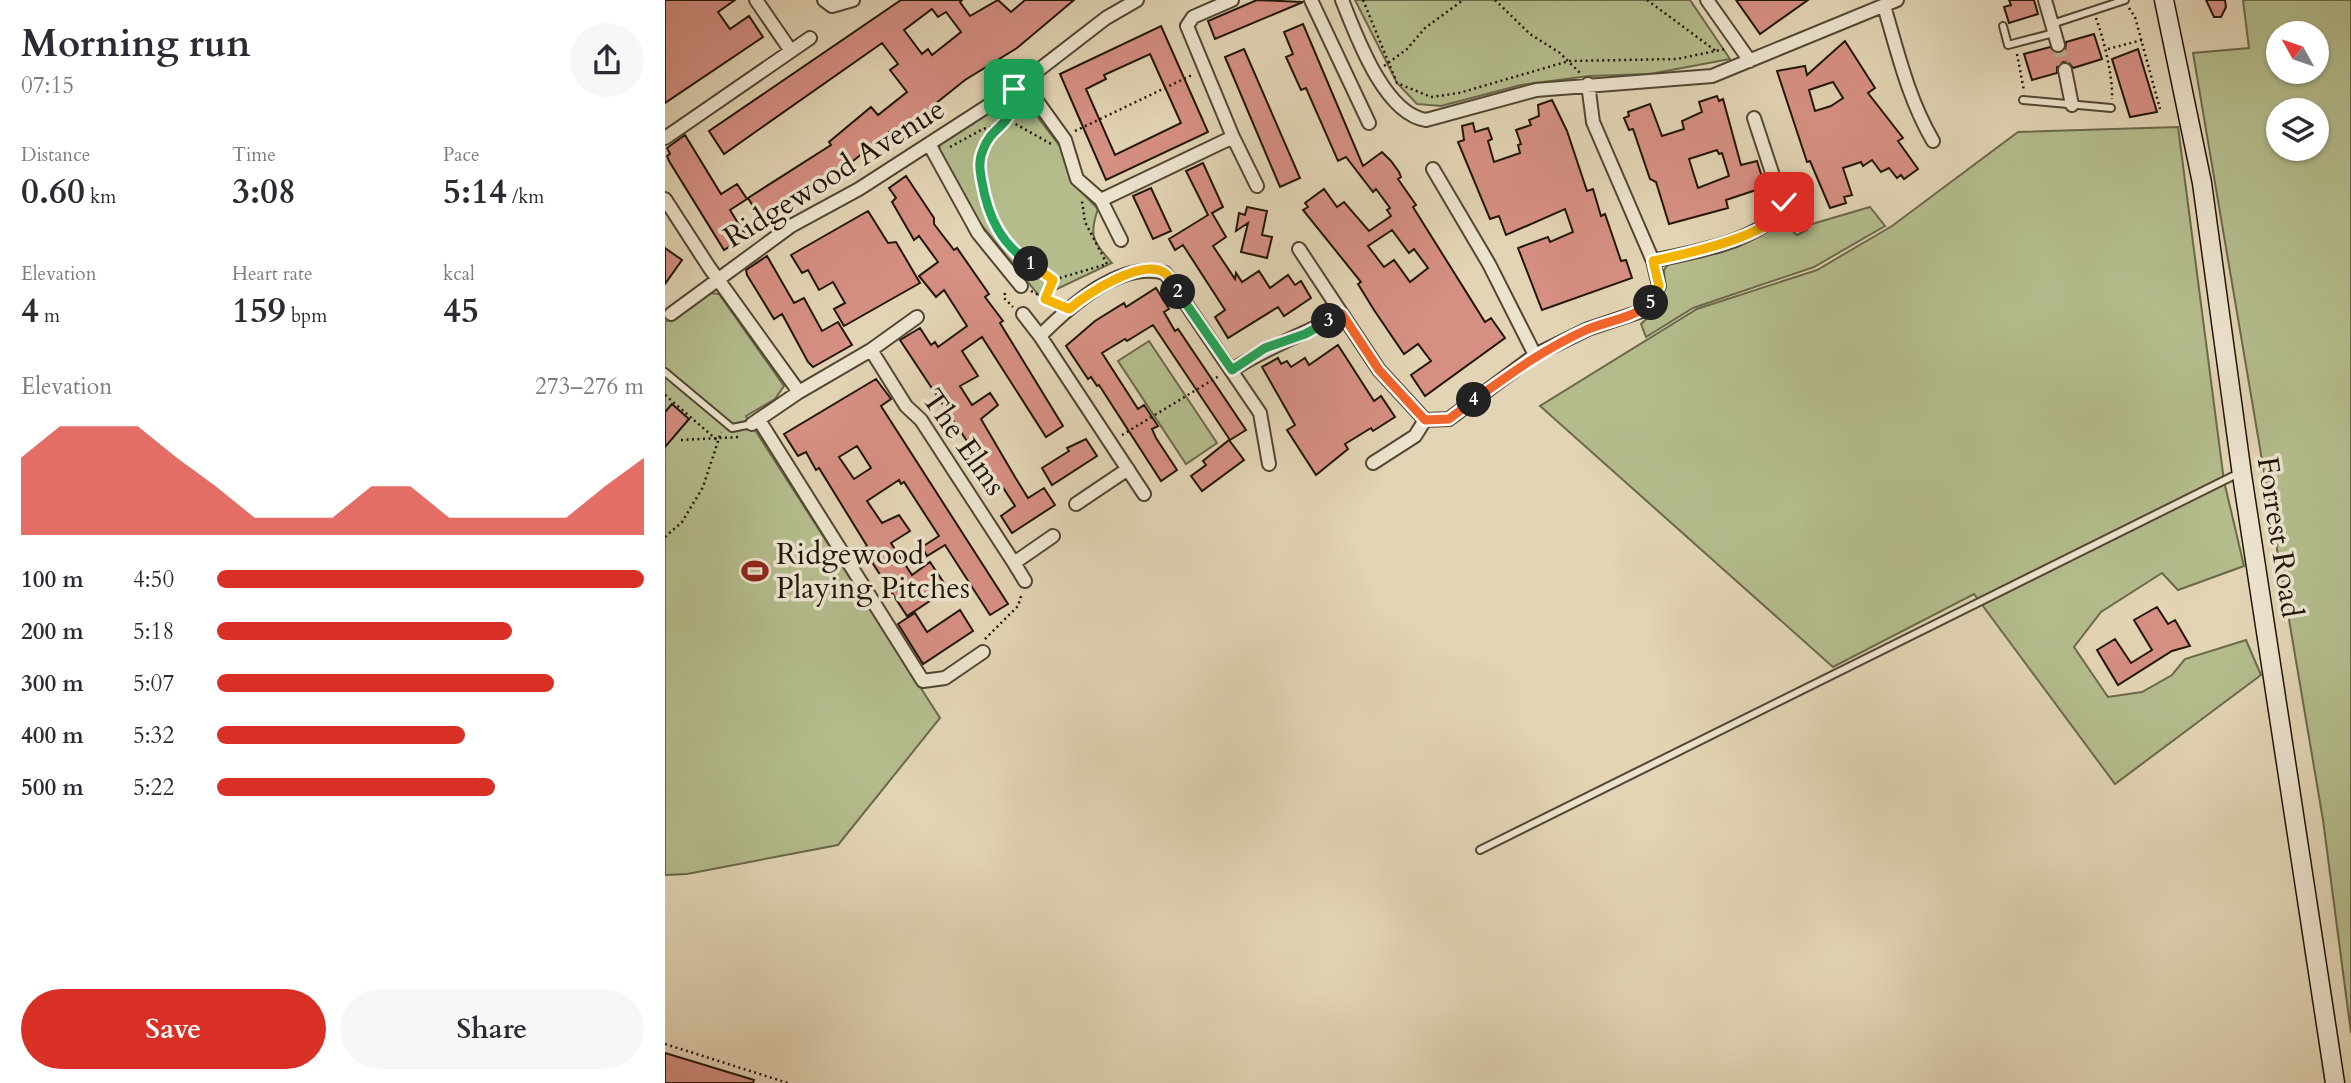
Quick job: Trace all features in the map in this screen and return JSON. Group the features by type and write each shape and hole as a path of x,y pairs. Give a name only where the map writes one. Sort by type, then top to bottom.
{"street":[{"path":"756,0 791,51"},
{"path":"824,0 832,6 853,0"},
{"name":"Ridgewood Avenue","path":"799,393 719,279 791,226 929,144 1019,86 1106,18 1137,0"},
{"path":"1232,0 1189,20 1187,26 1233,137 1257,186"},
{"path":"1311,0 1369,122"},
{"path":"1342,0 1374,71 1404,111 1414,118 1426,120 1536,90 1713,76 1897,0"},
{"path":"1707,0 1750,61"},
{"path":"2045,0 2055,34"},
{"name":"Forrest Road","path":"2164,0 2201,173 2242,475 2335,1083"},
{"path":"1884,6 1906,86 1916,112 1933,141"},
{"path":"665,138 810,38"},
{"path":"2065,70 2073,105"},
{"path":"1299,249 1379,370 1425,420 1449,419 1535,355 1588,329 1639,312 1650,304 1659,286 1653,261 1593,121 1588,84"},
{"path":"1019,86 1067,146 1077,179 1101,200 1121,240"},
{"path":"1653,261 1710,248 1752,232 1784,209 1754,118"},
{"path":"1101,200 1233,137"},
{"path":"929,144 978,233 1021,286"},
{"path":"1433,169 1489,264 1535,355"},
{"path":"665,199 719,279 670,314"},
{"path":"1040,336 1092,290 1148,268 1165,273 1260,413 1269,464"},
{"path":"1023,314 1144,494"},
{"path":"1231,369 1265,348 1305,334 1342,314"},
{"path":"918,317 871,350 755,422 923,681 944,678 983,652"},
{"name":"The Elms","path":"871,350 906,406 921,420 1025,581"},
{"path":"1373,463 1415,436 1425,420"},
{"path":"1076,503 1128,469"},
{"path":"1014,563 1053,536"}],"lane":[{"path":"2003,26 2008,45 2015,44 2055,34 2093,12 2125,1"},
{"path":"2024,100 2111,108"},
{"path":"665,372 732,428 755,422"},
{"path":"1480,850 2233,476 2242,475"}],"path":[{"path":"1363,0 1391,62 1397,83 1431,97 1459,93 1569,61 1677,59 1738,45"},
{"path":"1374,71 1391,62 1425,28 1463,0"},
{"path":"1496,0 1530,34 1569,61 1588,84"},
{"path":"1647,0 1716,51"},
{"path":"2125,1 2135,18 2160,109"},
{"path":"2093,12 2107,49 2106,63 2112,89 2111,108"},
{"path":"2107,49 2142,40"},
{"path":"2015,44 2025,84 2024,100"},
{"path":"1079,129 1205,69"},
{"path":"1019,86 1014,109 1006,123 983,148 979,166 986,208 990,220 1014,253 1053,280"},
{"path":"929,144 953,147 983,129 1006,123 1026,127 1050,145 1067,146"},
{"path":"1053,280 1107,264 1085,222 1081,203 1089,189"},
{"path":"1045,299 1053,280"},
{"path":"1021,286 1069,309"},
{"path":"1110,443 1231,369"},
{"path":"665,395 717,440"},
{"path":"681,440 717,440"},
{"path":"665,537 682,522 703,487 717,440"},
{"path":"983,652 981,645 1018,606 1025,581"},
{"path":"665,1044 788,1083"}],"green space":[{"path":"1355,0 1690,0 1730,59 1650,74 1589,76 1521,85 1441,106 1417,104 1397,83"},
{"path":"2243,0 2351,0 2351,1033 2323,820 2193,53 2249,48"},
{"path":"1010,96 1024,99 1062,149 1072,182 1098,209 1093,233 1101,250 1112,263 1040,297 979,222 938,153 941,141"},
{"path":"2178,127 2224,481 2244,566 2178,590 2162,573 2101,612 2074,647 2108,697 2142,692 2172,675 2185,659 2246,640 2261,675 2115,784 1974,594 1833,667 1540,406 1697,309 1817,270 1892,226 2018,132"},
{"path":"1870,207 1885,226 1814,267 1693,308 1646,337 1641,324 1654,311 1664,295 1664,270 1670,262 1737,247 1783,223 1797,235 1807,230 1802,218 1806,216 1812,224"},
{"name":"Ridgewood Playing Pitches","path":"710,293 719,294 784,386 775,399 746,416 940,718 838,845 687,874 665,875 665,322"},
{"path":"1149,341 1217,443 1186,464 1118,361"}],"building":[{"path":"665,0 735,0 718,12 730,29 749,16 763,37 665,103"},
{"path":"901,0 962,0 960,2 970,16 998,0 1011,12 1025,0 1074,0 1017,48 965,80 920,116 896,132 893,129 848,165 846,163 760,217 748,198 831,145 829,142 871,107 878,115 907,92 890,70 898,64 882,43 724,154 709,131","holes":["932,9 938,17 946,12 961,32 932,55 928,49 922,54 904,30"]},
{"path":"1257,0 1303,2 1215,39 1208,21"},
{"path":"1736,0 1808,0 1760,34"},
{"path":"2009,0 2034,0 2038,14 2009,23 2004,7 2011,5"},
{"path":"2206,0 2225,0 2226,7 2221,17 2214,17"},
{"path":"1303,24 1363,166 1382,152 1391,161 1401,177 1398,179 1416,205 1413,207 1485,322 1491,318 1505,338 1425,396 1411,375 1431,361 1418,344 1404,354 1358,284 1361,282 1303,210 1308,207 1305,203 1324,189 1337,207 1344,202 1369,231 1391,216 1387,210 1390,208 1376,189 1373,192 1346,157 1338,161 1306,88 1301,90 1286,57 1293,54 1284,32","holes":["1392,230 1409,253 1414,249 1428,268 1410,282 1394,260 1384,267 1368,246"]},
{"path":"1161,26 1208,132 1106,180 1060,74","holes":["1150,54 1181,123 1115,155 1086,89 1106,79 1104,75"]},
{"path":"2094,34 2102,59 2073,68 2068,62 2063,62 2057,67 2057,73 2032,80 2024,54 2050,47 2060,54 2065,51 2066,42"},
{"path":"1845,41 1875,88 1868,93 1903,138 1898,141 1918,169 1904,179 1901,175 1897,178 1889,168 1881,172 1872,160 1863,166 1861,162 1843,168 1852,195 1844,197 1846,203 1830,208 1810,161 1807,162 1777,71 1805,66 1807,75","holes":["1833,82 1843,98 1831,106 1815,111 1809,90"]},
{"path":"1244,49 1300,178 1280,187 1225,57"},
{"path":"2138,49 2157,112 2130,117 2112,59"},
{"path":"1717,96 1719,101 1723,99 1741,165 1757,161 1765,187 1726,200 1728,208 1669,224 1656,182 1650,179 1633,129 1629,130 1624,118 1629,116 1628,112 1650,104 1662,136 1684,129 1682,121 1702,112 1699,102","holes":["1717,150 1719,154 1722,153 1729,176 1698,188 1689,159"]},
{"path":"1552,100 1567,131 1587,191 1593,189 1601,216 1605,214 1621,261 1626,260 1632,278 1542,310 1518,248 1548,237 1550,242 1573,232 1565,209 1506,235 1499,216 1490,219 1458,142 1464,140 1462,126 1473,123 1475,132 1488,128 1492,139 1488,141 1494,162 1520,153 1518,145 1521,144 1516,130 1531,125 1529,120 1539,116 1538,105"},
{"path":"685,135 721,194 737,184 747,199 730,210 746,236 724,250 667,156 670,154 667,148"},
{"path":"1203,163 1223,207 1212,213 1226,237 1213,246 1235,279 1236,273 1242,282 1259,271 1270,288 1288,275 1295,285 1301,281 1311,298 1284,316 1278,307 1228,338 1215,317 1225,310 1183,245 1175,250 1169,239 1208,215 1186,171"},
{"path":"906,176 934,218 934,224 954,250 957,248 989,294 985,297 1003,321 1000,323 1063,426 1046,437 982,337 962,351 978,376 960,386 972,405 990,393 998,405 981,419 1028,498 1044,488 1055,505 1012,533 1001,516 1015,506 1002,486 998,488 900,340 920,328 931,345 935,342 938,347 967,326 944,290 936,297 919,276 938,262 919,236 914,240 892,202 896,198 889,188"},
{"path":"1151,188 1171,231 1153,239 1133,196"},
{"path":"1247,207 1267,211 1262,235 1272,237 1267,258 1241,252 1248,223 1236,231 1239,213 1245,215"},
{"path":"868,211 888,243 896,242 920,283 844,326 834,309 845,303 833,282 819,290 808,270 802,273 791,255"},
{"path":"665,248 682,260 665,284"},
{"path":"767,256 794,303 804,298 822,331 838,322 852,345 813,367 808,362 782,314 774,319 747,275 746,270"},
{"path":"1156,288 1169,309 1164,312 1175,331 1178,329 1246,430 1230,440 1153,325 1127,341 1125,339 1102,353 1138,409 1144,405 1158,426 1152,429 1177,470 1161,481 1099,385 1097,386 1091,377 1088,379 1066,346 1095,321 1124,303 1126,307"},
{"path":"1338,345 1374,401 1381,396 1395,417 1345,444 1348,449 1316,475 1287,430 1295,425 1262,367 1278,358 1281,364 1287,361 1291,367 1305,358 1309,365"},
{"path":"876,379 891,399 881,406 1008,604 990,615 945,545 927,556 922,547 939,536 904,482 901,484 899,480 867,501 882,523 899,515 910,531 891,543 912,575 930,562 948,589 907,616 866,553 864,548 867,546 819,468 816,470 806,452 798,456 784,434","holes":["857,446 871,468 854,479 839,457"]},
{"path":"672,404 689,419 665,447 665,412"},
{"path":"1086,439 1097,456 1052,485 1042,468 1069,451 1067,448"},
{"path":"1229,440 1244,460 1202,491 1191,476 1206,465 1203,461"},
{"path":"2157,607 2168,624 2175,620 2190,646 2172,651 2118,685 2097,650 2115,639 2131,663 2152,650 2134,620"},
{"path":"960,610 973,631 923,664 898,624 915,613 927,632"},
{"path":"665,1053 754,1080 753,1083 665,1083"}],"tunnel":[{"path":"2058,45 2065,70"}],"place":[{"name":"Ridgewood Playing Pitches","path":"755,571"}],"route":[{"path":"1014,89 1014,109 1006,123 983,148 979,166 990,220 1014,253 1053,280 1045,299 1069,309 1092,290 1148,268 1165,273 1232,370 1265,348 1305,334 1342,314 1379,370 1419,415 1434,422 1449,419 1535,355 1588,329 1639,312 1650,304 1659,286 1653,261 1710,248 1752,232 1778,216 1784,209 1784,202"}]}
